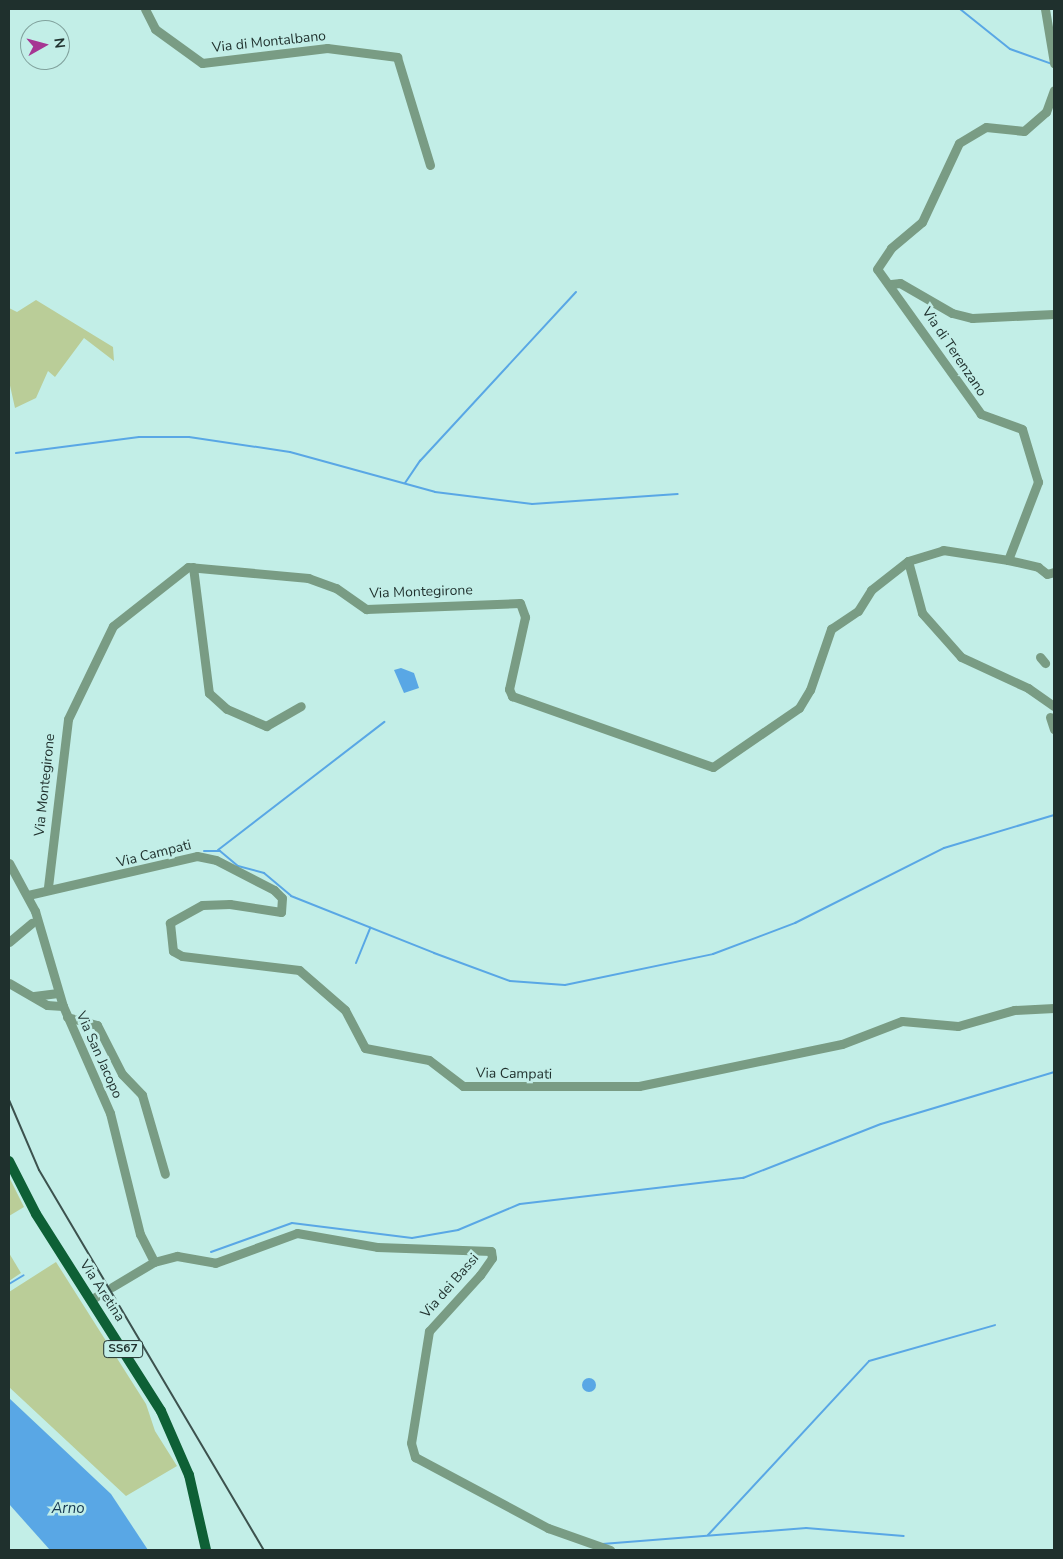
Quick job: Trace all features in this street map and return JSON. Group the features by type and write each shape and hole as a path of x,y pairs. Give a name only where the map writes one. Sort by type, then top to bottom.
{"main road":[{"name":"Via Aretina","path":"9,1161 36,1214 91,1300 175,1439 189,1475 206,1550"}],"street":[{"name":"Via di Montalbano","path":"145,9 156,29 202,63 327,48 397,57 430,165"},
{"path":"1045,9 1054,63"},
{"path":"1054,90 1046,112 1024,131 986,127 959,143 922,222 891,248 879,266 878,274 891,284 900,283 952,313 972,318 1054,314"},
{"name":"Via di Terenzano","path":"891,284 981,414 1022,429 1038,482 1008,560"},
{"path":"1054,572 1047,574 1038,567 1008,560 943,550 908,561 922,613 961,657 1028,688 1054,706"},
{"name":"Via Montegirone","path":"48,887 68,719 114,626 181,570 193,567 308,578 336,588 366,609 520,603 525,617 509,689 512,696 707,767 717,766 799,708 810,690 822,647 831,629 858,610 870,590 908,561"},
{"path":"193,567 209,694 227,709 266,726 301,706"},
{"path":"1053,720 1054,729"},
{"name":"Via Campati","path":"28,895 48,887 112,878 197,856 216,860 274,890 282,898 281,912 230,904 202,905 170,923 173,951 182,956 299,970 345,1010 365,1048 429,1060 463,1086 639,1086 842,1044 902,1021 958,1026 1014,1010 1054,1008"},
{"name":"Via San Jacopo","path":"9,863 28,895 62,1006 110,1113 140,1234 154,1262"},
{"path":"9,942 32,923"},
{"path":"9,983 49,1006 62,1006"},
{"path":"34,996 58,993"},
{"path":"67,1017 97,1025 122,1074 142,1094 165,1174"},
{"name":"Via dei Bassi","path":"112,1286 154,1262 177,1256 215,1263 296,1233 377,1248 491,1251 492,1258 480,1275 429,1331 411,1443 415,1457 548,1528 610,1550"},
{"path":"91,1300 100,1294"}],"green space":[{"path":"36,300 113,347 114,361 84,338 55,377 48,371 36,398 15,408 9,381 9,308 17,312"},
{"path":"9,1180 24,1207 9,1216"},
{"path":"9,1253 21,1273 9,1281"},
{"path":"56,1262 146,1404 155,1431 177,1466 126,1496 9,1387 9,1292"}],"water":[{"path":"401,668 414,673 419,688 404,693 394,670"},
{"path":"586,1378 592,1378 596,1385 592,1392 586,1392 582,1388 582,1382"},
{"name":"Arno","path":"9,1398 111,1494 148,1550 50,1550 9,1504"}],"waterway":[{"path":"960,9 1010,49 1052,64"},
{"path":"405,483 420,461 576,292"},
{"path":"16,453 139,437 189,437 290,452 435,492 532,504 678,494"},
{"path":"218,850 384,722"},
{"path":"204,851 220,851 238,866 264,873 291,896 434,953 510,981 565,985 713,954 795,923 944,848 1054,815"},
{"path":"356,963 370,928"},
{"path":"211,1252 292,1223 412,1238 458,1230 520,1204 743,1178 881,1124 1054,1072"},
{"path":"9,1284 24,1275"},
{"path":"708,1535 869,1361 995,1325"},
{"path":"602,1544 806,1528 904,1536"}],"railway":[{"path":"9,447 9,530"},
{"path":"9,1100 39,1170 264,1550"}]}
